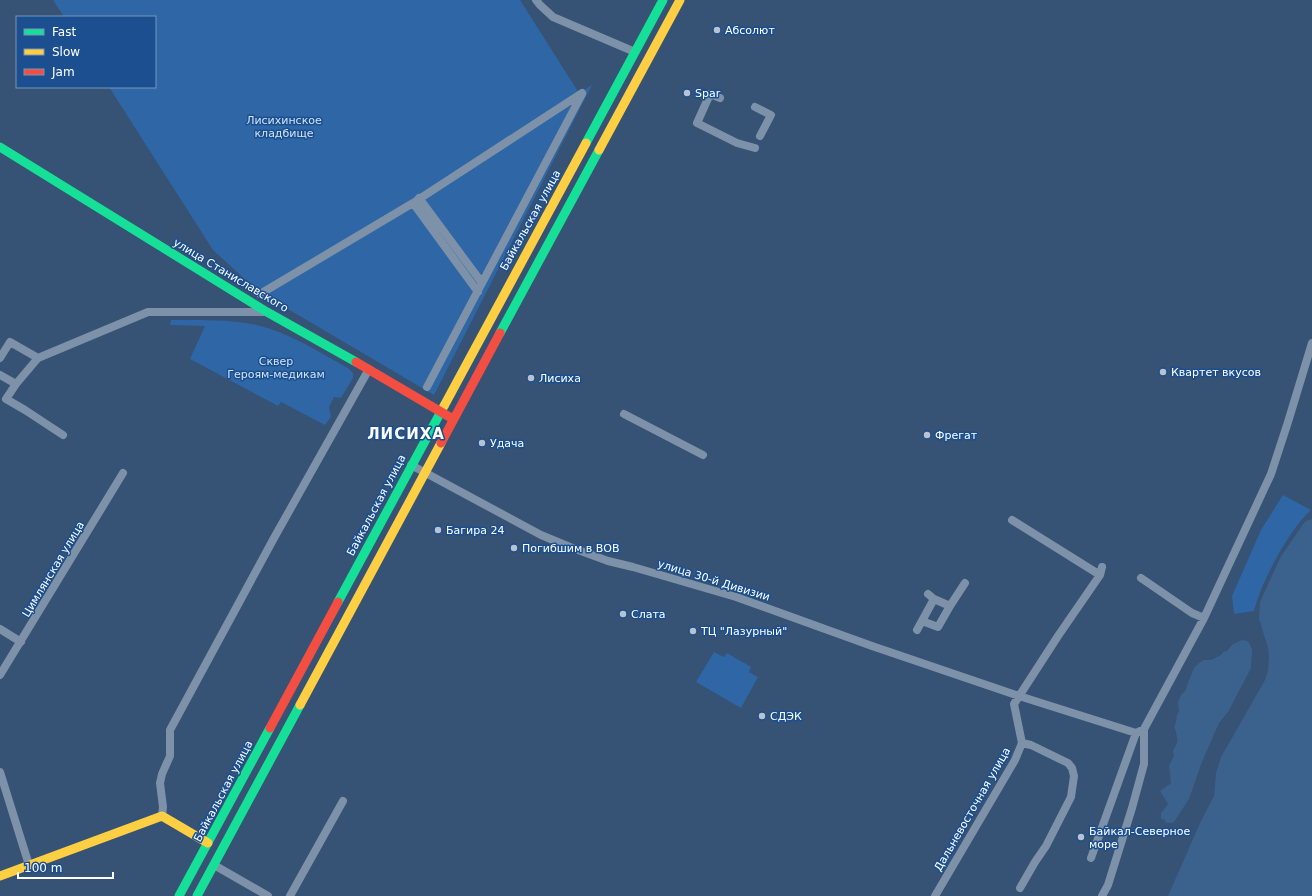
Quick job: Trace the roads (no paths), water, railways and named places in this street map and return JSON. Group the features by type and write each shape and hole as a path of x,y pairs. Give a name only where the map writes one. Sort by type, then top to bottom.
{"main road":[{"name":"Байкальская улица","path":"179,896 662,0"},
{"path":"197,896 680,0"},
{"name":"улица Станиславского","path":"0,147 267,312 369,369 453,419"},
{"path":"0,876 162,816 208,843"}],"street":[{"path":"536,0 553,18 635,52"},
{"path":"260,294 416,200 582,93 427,387"},
{"path":"720,98 710,94 697,123 737,143 755,148"},
{"path":"756,107 771,115 760,136"},
{"path":"416,200 482,283"},
{"path":"416,200 478,292"},
{"path":"63,435 6,399 16,384 38,358 148,312 267,312"},
{"path":"0,358 10,342 38,358"},
{"path":"1102,896 1108,885 1144,764 1144,729 1204,618 1271,474 1279,454 1312,343"},
{"path":"162,816 163,807 160,783 162,774 170,756 170,730 274,538 369,369"},
{"path":"0,375 16,384"},
{"path":"624,414 703,455"},
{"name":"улица 30-й Дивизии","path":"411,465 541,535 570,547 608,561 633,566 736,597 861,642 1019,696 1136,733"},
{"name":"Цимлянская улица","path":"0,675 124,473"},
{"name":"Дальневосточная улица","path":"935,896 1015,760 1022,743 1014,704 1101,571 1012,520"},
{"path":"1141,578 1192,613 1204,618"},
{"path":"922,621 938,627 965,583"},
{"path":"917,630 931,596 950,606"},
{"path":"0,629 21,642"},
{"path":"1091,858 1136,733 1144,729"},
{"path":"1020,888 1034,862 1046,846 1071,797 1074,776 1072,768 1068,763 1031,745 1022,743"},
{"path":"0,772 29,865"},
{"path":"290,896 343,801"},
{"path":"214,865 268,896"}],"place":[{"name":"Абсолют","path":"717,30"},
{"name":"Spar","path":"687,93"},
{"name":"Квартет вкусов","path":"1163,372"},
{"name":"Лисиха","path":"531,378"},
{"name":"Фрегат","path":"927,435"},
{"name":"Удача","path":"482,443"},
{"name":"Багира 24","path":"438,530"},
{"name":"Погибшим в ВОВ","path":"514,548"},
{"name":"Слата","path":"623,614"},
{"name":"ТЦ \"Лазурный\"","path":"693,631"},
{"name":"СДЭК","path":"762,716"},
{"name":"Байкал-Северное море","path":"1081,837"}],"district":[{"name":"ЛИСИХА","path":"406,434"}],"park label":[{"name":"Лисихинское кладбище","path":"284,126"},
{"name":"Сквер Героям-медикам","path":"276,367"}]}
